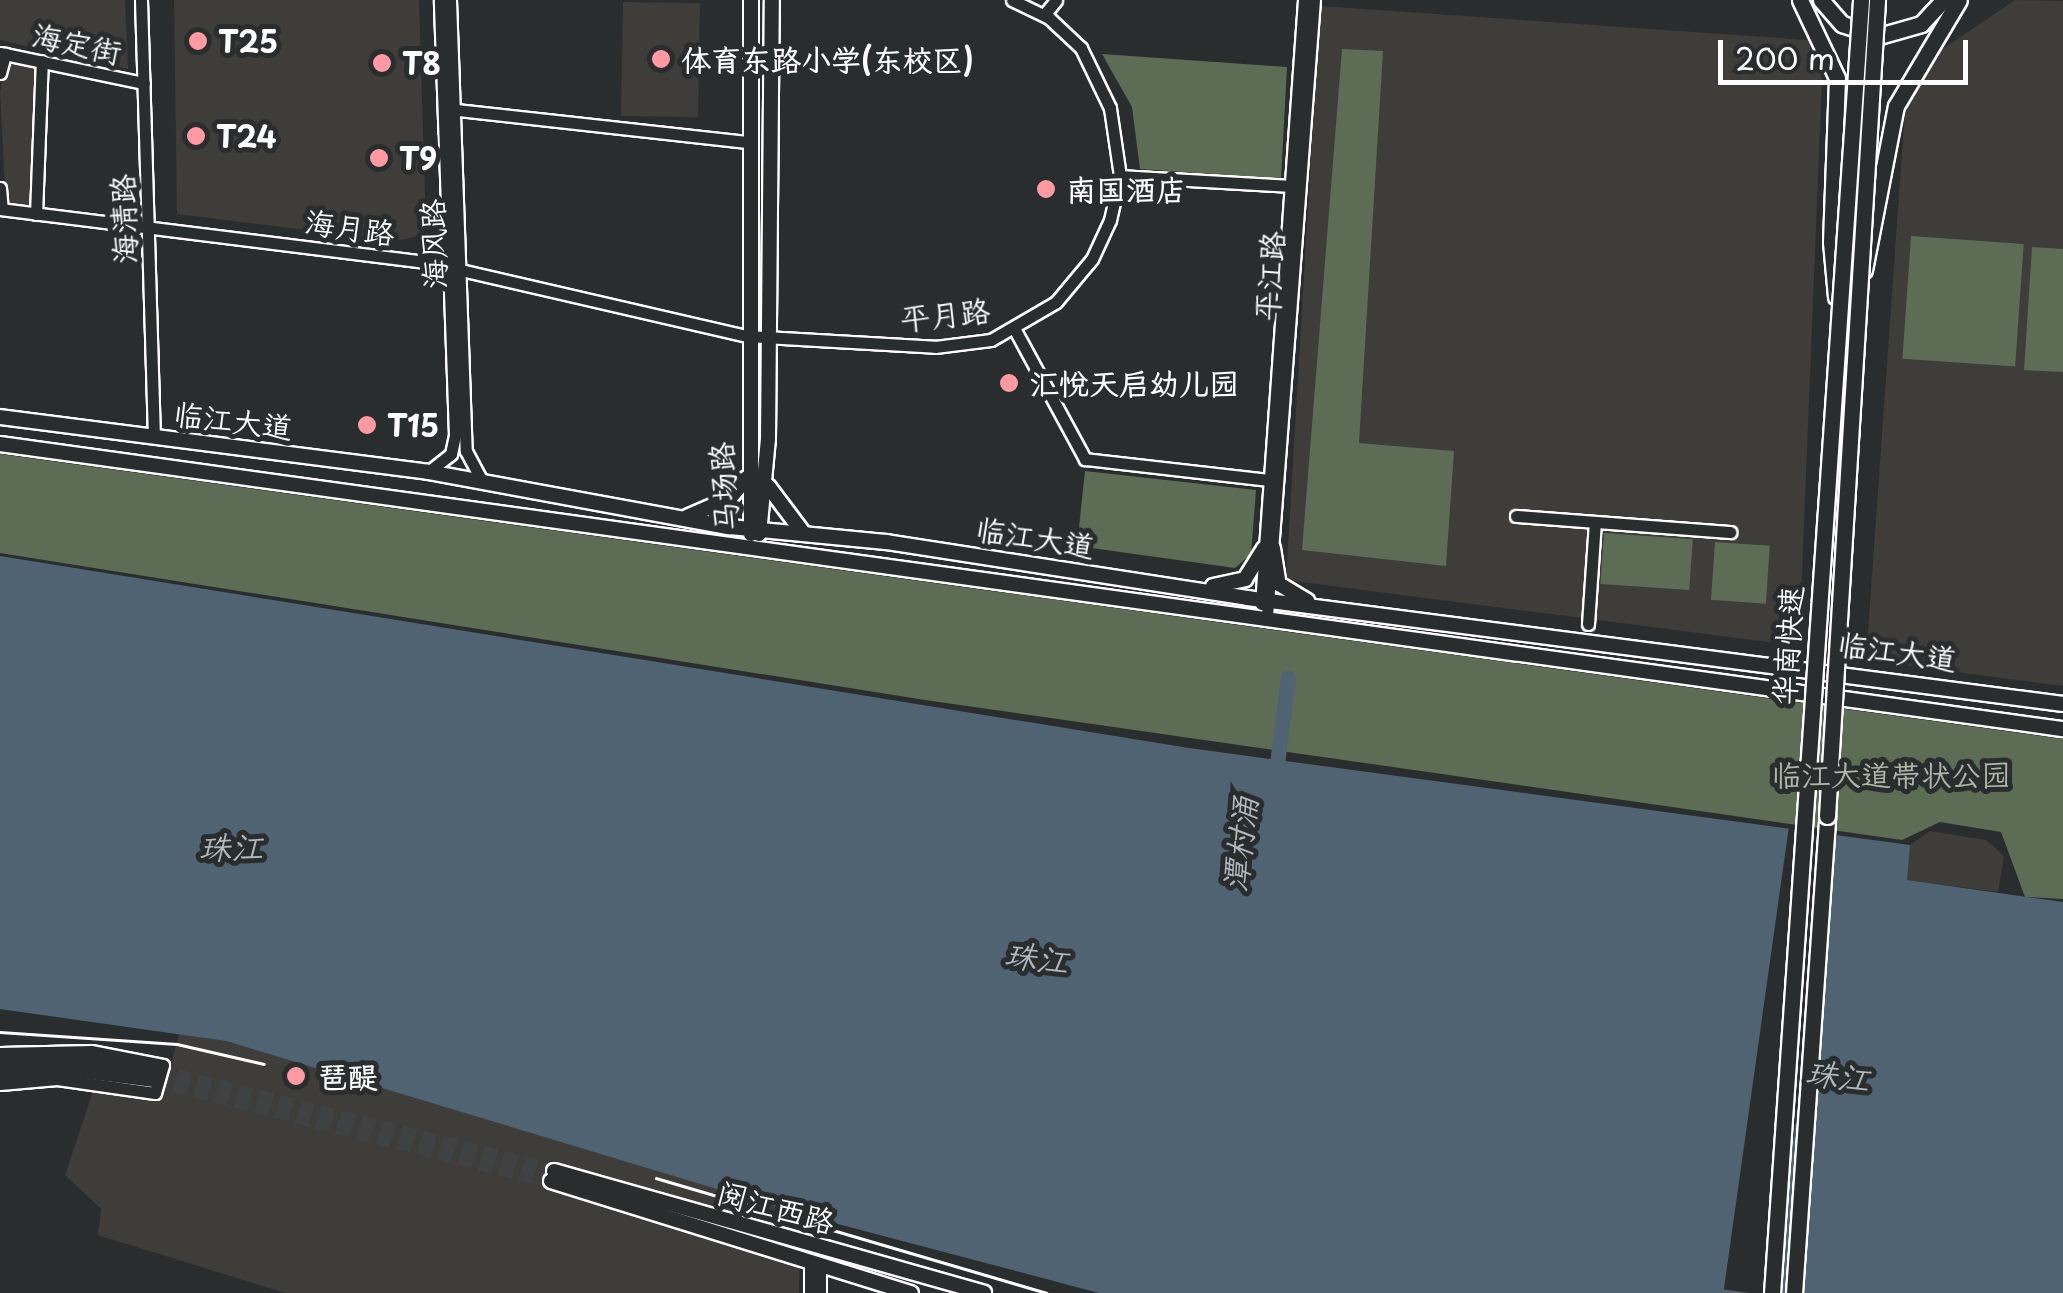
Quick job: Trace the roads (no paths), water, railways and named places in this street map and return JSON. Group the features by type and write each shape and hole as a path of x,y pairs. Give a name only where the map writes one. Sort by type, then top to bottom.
{"highway":[{"path":"1800,0 1837,78 1832,242 1836,301"},
{"path":"1822,0 1842,24 1879,36 1921,24 1943,0"},
{"name":"华南快速","path":"1772,1293 1836,301 1860,0"},
{"name":"华南快速","path":"1794,1293 1843,625 1857,294 1877,0"},
{"path":"1857,294 1886,139 1908,81 1959,0"}],"main road":[{"name":"马场路","path":"750,0 746,336 748,477 755,544"},
{"name":"马场路","path":"755,529 766,480 772,0"},
{"name":"临江大道","path":"0,416 428,472 642,506 685,518 755,529 886,542 1140,580 1264,608 1317,606 2063,704"},
{"name":"临江大道","path":"0,444 755,544 1137,600 1264,608 2063,728"},
{"path":"685,518 730,498 748,477 756,487 766,480 773,500 804,534"},
{"path":"638,528 651,521 642,506"},
{"path":"886,542 877,550 887,563"},
{"path":"1183,587 1234,584 1252,571 1268,549"},
{"path":"1268,549 1279,584 1317,606"},
{"path":"1137,600 1147,589 1140,580"},
{"path":"0,1062 56,1057 155,1075 58,1068 0,1073"},
{"name":"阅江西路","path":"911,1293 552,1176 984,1293"}],"street":[{"name":"海清路","path":"142,0 154,437"},
{"name":"海风路","path":"440,0 449,109"},
{"name":"海风路","path":"428,472 454,447 450,0"},
{"name":"平月路","path":"746,336 935,347 1015,330 1056,302 1092,259 1110,220 1120,176 1118,146 1098,76 1081,48 1044,15 1012,0"},
{"path":"1044,15 1056,0"},
{"name":"平江路","path":"1264,608 1296,186 1304,0"},
{"name":"平江路","path":"1268,549 1268,480 1314,0"},
{"name":"海定街","path":"2,53 144,83"},
{"path":"0,73 2,53"},
{"path":"36,214 42,61"},
{"path":"449,109 748,142"},
{"path":"1120,176 1296,186"},
{"path":"0,188 1,209"},
{"name":"海月路","path":"1,209 148,232 283,243 454,268 746,336"},
{"name":"海风路","path":"454,268 466,451 482,481"},
{"path":"1015,330 1085,459 1268,480"},
{"path":"1516,516 1730,532"},
{"path":"1588,624 1595,522"},
{"path":"0,1052 91,1051 163,1066 155,1094 71,1080 0,1084"},
{"path":"810,1293 815,1264"},
{"path":"815,1264 820,1293"}],"water":[{"name":"珠江","path":"0,556 1189,748 1910,845 1907,880 2063,902 2063,1293 1099,1293 800,1214 226,1041 0,1009"}],"waterway":[{"name":"潭村涌","path":"1275,779 1288,678"}],"tunnel":[{"path":"157,1071 554,1171"},
{"path":"154,1080 551,1181"}],"tram line":[{"path":"0,1032 177,1044 264,1064"},
{"path":"656,1178 1046,1293"}],"place":[{"name":"T25","path":"198,41"},
{"name":"体育东路小学(东校区)","path":"661,59"},
{"name":"T8","path":"382,63"},
{"name":"T24","path":"196,136"},
{"name":"T9","path":"379,158"},
{"name":"南国酒店","path":"1046,189"},
{"name":"汇悦天启幼儿园","path":"1009,383"},
{"name":"T15","path":"367,425"},
{"name":"琶醍","path":"296,1076"}],"park label":[{"name":"临江大道带状公园","path":"1891,774"}]}
